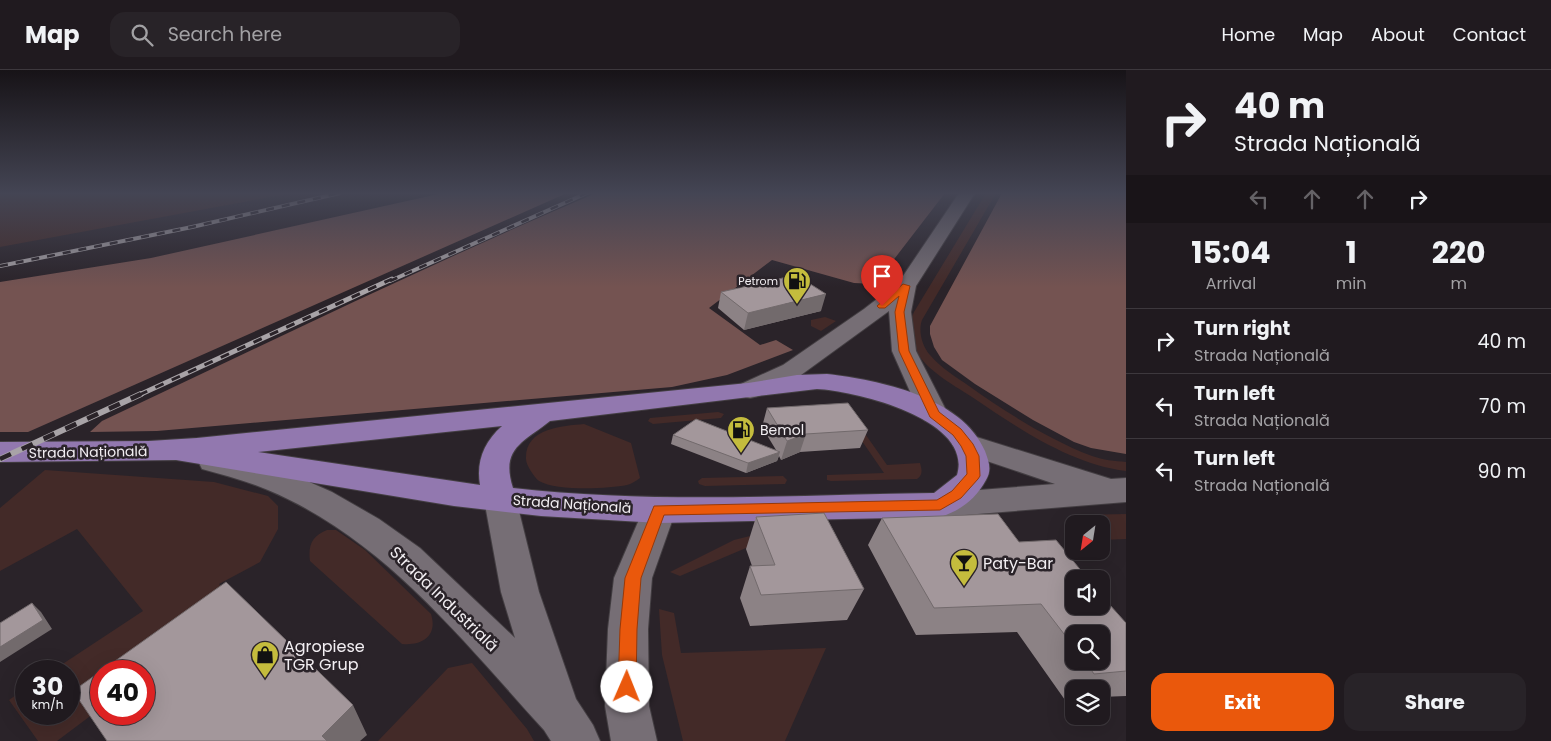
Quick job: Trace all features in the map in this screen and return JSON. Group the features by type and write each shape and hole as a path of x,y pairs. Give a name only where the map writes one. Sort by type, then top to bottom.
{"main road":[{"name":"Strada Națională","path":"0,452 176,450 545,413 807,382 841,383 871,389 904,399 934,414 957,432 967,444 973,456 974,476 957,494 940,505 659,510 541,504 454,494 176,450"},
{"name":"Strada Națională","path":"500,499 493,471 493,458 499,445 521,426 545,413"}],"street":[{"name":"Strada Națională","path":"750,390 792,370 872,314 906,286 948,224"},
{"name":"Strada Națională","path":"906,286 900,312 904,351 934,414"},
{"path":"967,444 1118,490"},
{"name":"Strada Industrială","path":"176,450 278,481 320,501 366,529 407,559 445,595 568,727"},
{"path":"940,505 1118,490"},
{"name":"Strada Industrială","path":"500,499 520,592 568,727"},
{"path":"634,741 627,706 628,629 633,578 659,510"}],"shaded area":[{"path":"0,224 123,224 0,247"},
{"path":"302,224 496,224 28,432 0,432 0,282 151,258"},
{"path":"524,224 921,224 875,284 854,283 772,260 709,308 760,345 776,340 793,350 727,375 672,387 157,431 90,432 102,421"},
{"path":"967,224 978,224 922,320 921,334 925,347 934,360 944,368 1013,416 1044,434 1092,456 1126,462 1126,471 1085,461 1045,443 938,375 923,361 913,345 910,337 910,328 914,312"},
{"path":"985,224 1126,224 1126,454 1091,448 1074,442 1033,420 975,384 942,360 934,347 930,326"},
{"path":"825,317 836,321 821,331 811,326 811,320"},
{"path":"718,412 724,414 721,418 653,424 648,421 650,418"},
{"path":"584,424 631,443 640,478 627,485 595,488 569,488 539,481 526,462 527,449 532,441 546,431"},
{"path":"853,428 861,428 887,465 920,463 922,470 920,476 917,479 827,480 827,475 884,473"},
{"path":"45,470 214,482 268,496 278,506 278,529 260,562 219,584 245,614 155,665 155,660 90,660 90,716 80,724 80,660 69,660 143,611 77,529 0,571 0,508"},
{"path":"783,476 787,480 785,484 705,486 699,484 698,481 702,478"},
{"path":"1126,514 1126,539 1110,540 1110,515 1079,515"},
{"path":"327,530 336,530 365,550 431,614 432,628 427,638 416,643 402,644 310,561 312,542 318,535"},
{"path":"754,535 760,548 746,548 680,576 670,572 734,540"},
{"path":"659,609 674,613 681,653 826,648 785,741 683,741 662,655"},
{"path":"472,663 527,729 534,741 378,741 448,668"},
{"path":"15,696 15,708 9,700"},
{"path":"27,725 78,725 57,741 38,741"}],"building":[{"path":"796,275 826,294 748,313 721,292"},
{"path":"848,403 868,430 806,434 787,441 767,408"},
{"path":"696,419 780,452 748,463 673,435"},
{"path":"824,513 864,589 761,595 750,566 775,565 756,517"},
{"path":"998,514 1019,542 1056,540 1065,551 1065,560 1072,560 1081,570 1065,570 1065,615 1110,615 1110,605 1126,623 1126,671 1094,674 1091,670 1110,670 1110,625 1065,625 1065,635 1041,604 934,608 882,518"},
{"path":"226,582 353,705 322,736 327,741 107,741 96,725 155,725 155,660 116,660"},
{"path":"32,603 43,620 0,647 0,623"},
{"path":"90,679 90,716 80,701 80,686"}],"railway":[{"path":"0,266 204,224"},
{"path":"390,281 517,224"},
{"path":"139,395 392,279"},
{"path":"0,459 141,394"}],"place":[{"name":"Petrom","path":"797,305"},
{"name":"Bemol","path":"741,454"},
{"name":"Paty-Bar","path":"964,587"},
{"name":"Agropiese TGR Grup","path":"265,679"}],"route":[{"path":"627,687 628,629 633,578 659,510 940,505 957,494 974,476 973,456 967,444 957,432 934,414 904,351 900,312 906,286 882,306"}]}
